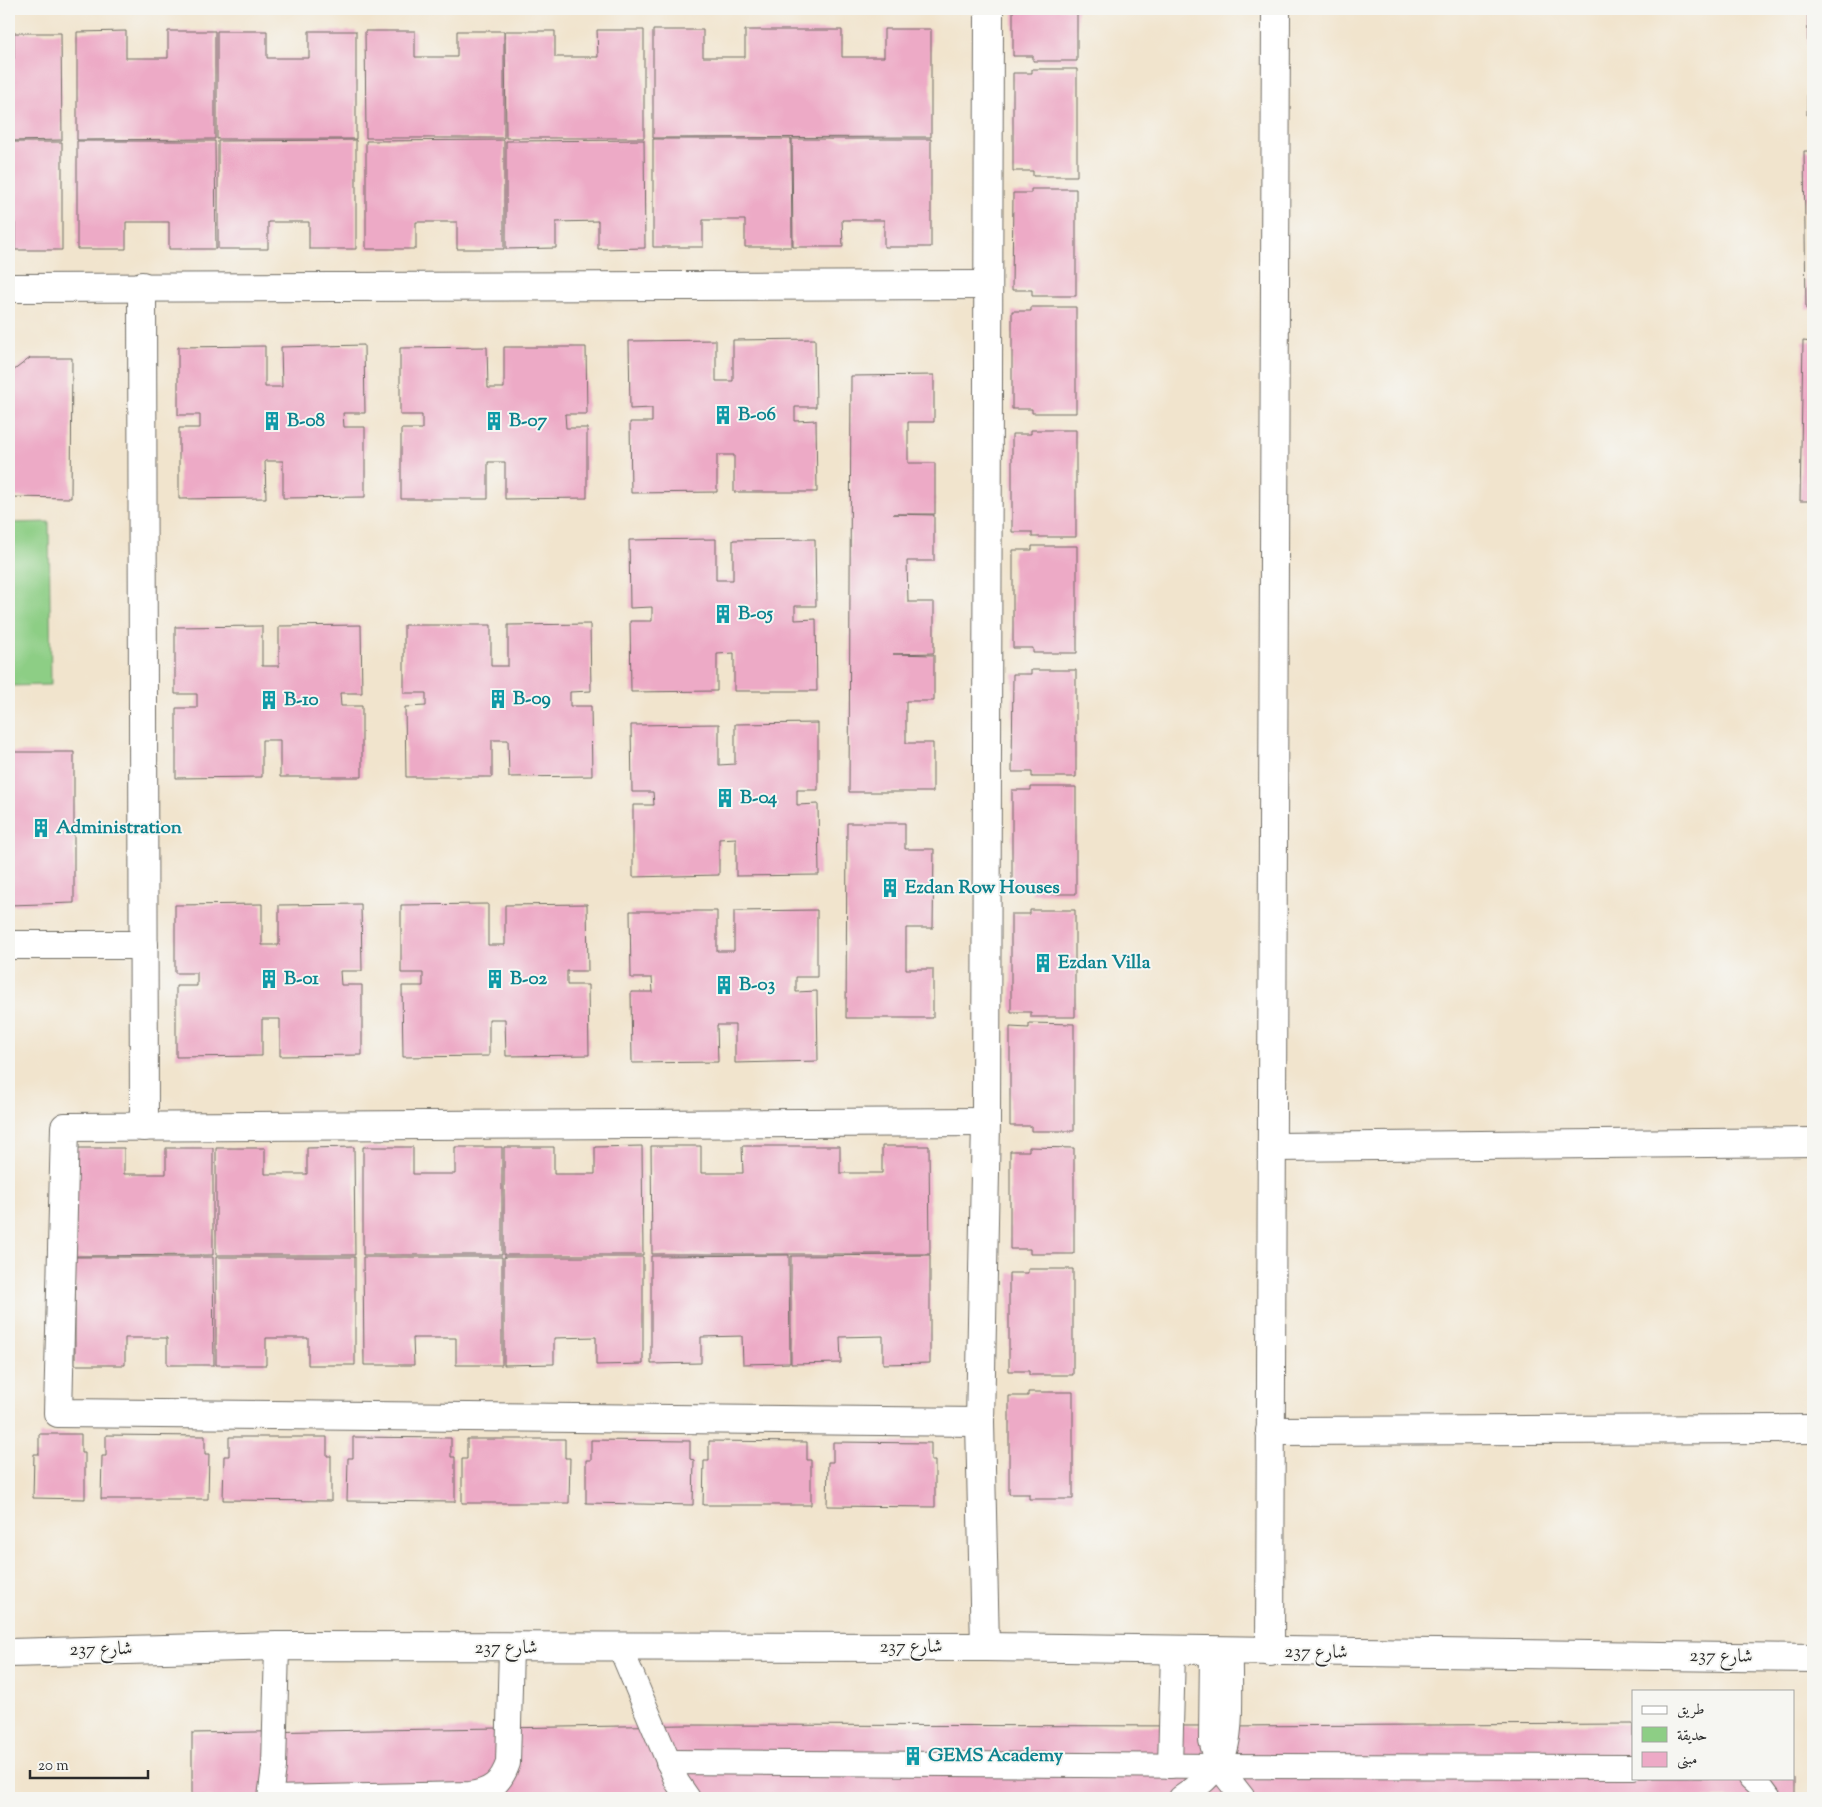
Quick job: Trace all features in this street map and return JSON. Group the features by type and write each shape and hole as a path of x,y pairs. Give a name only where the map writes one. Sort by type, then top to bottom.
{"street":[{"path":"985,1647 980,1422 986,1122 989,9"},
{"path":"1270,1652 1276,9"},
{"path":"9,288 142,286 987,285"},
{"path":"142,286 144,1127"},
{"path":"9,945 144,945"},
{"path":"980,1422 58,1413 65,1127 986,1122"},
{"path":"1273,1147 1813,1142"},
{"path":"1270,1432 1813,1428"},
{"name":"شارع 237","path":"9,1653 277,1646 511,1648 985,1647 1173,1651 1813,1658"}],"lane":[{"path":"277,1646 274,1767 270,1798 470,1794 484,1792 495,1786 504,1775 508,1763 511,1648"},
{"path":"620,1648 677,1782 688,1798"},
{"path":"1170,1766 1173,1651"},
{"path":"1182,1798 1200,1785 1218,1766 1227,1747 1221,1651"},
{"path":"668,1762 1632,1767"},
{"path":"1218,1766 1243,1798"},
{"path":"1754,1780 1761,1786 1769,1798"}],"green space":[{"path":"49,522 51,685 9,686 9,523"}],"building":[{"path":"1013,9 1077,9 1077,61 1033,61 1033,56 1013,56"},
{"path":"1808,9 1813,9 1813,115 1807,115"},
{"path":"884,29 931,29 931,137 653,138 653,30 703,30 703,57 745,57 745,30 842,30 842,57 884,57"},
{"path":"597,30 644,30 644,138 506,138 505,31 555,31 555,57 598,57"},
{"path":"126,31 126,58 168,58 168,31 215,31 215,139 77,140 77,32"},
{"path":"217,31 267,31 267,58 309,58 309,31 356,31 356,139 217,139"},
{"path":"365,31 415,31 415,57 457,57 457,31 504,31 504,138 366,138"},
{"path":"14,33 61,33 62,140 9,141 9,59 14,59"},
{"path":"1032,69 1077,69 1077,176 1033,176 1033,171 1013,171 1013,73 1032,73"},
{"path":"653,139 791,139 792,247 745,247 745,220 703,220 703,247 653,247"},
{"path":"792,139 931,139 931,247 884,247 884,220 842,220 843,247 793,247"},
{"path":"356,140 356,249 309,249 309,222 268,222 268,249 218,249 218,141"},
{"path":"504,140 504,249 457,249 457,222 416,222 416,249 366,249 366,141"},
{"path":"644,140 645,248 598,249 598,221 556,222 556,248 506,249 506,141"},
{"path":"77,141 215,141 216,249 169,249 169,222 126,222 126,249 77,249"},
{"path":"9,142 62,142 62,250 15,250 15,223 9,223"},
{"path":"1804,151 1813,151 1813,309 1806,309"},
{"path":"1031,189 1076,189 1076,296 1032,296 1032,290 1012,290 1013,193 1031,193"},
{"path":"1031,307 1076,307 1076,413 1032,413 1032,409 1012,409 1012,311 1031,311"},
{"name":"B-06","path":"815,339 816,407 795,407 795,421 816,420 817,492 734,492 734,455 717,455 717,492 631,493 630,422 652,422 652,408 630,409 629,341 716,340 716,381 733,381 733,340"},
{"path":"1803,341 1813,342 1813,501 1800,501"},
{"name":"B-08","path":"364,345 365,413 343,413 344,427 365,427 365,497 283,498 283,461 265,461 266,498 179,499 179,428 200,428 200,415 178,415 178,347 265,346 265,387 282,387 281,347"},
{"name":"B-07","path":"487,347 488,388 504,388 504,347 586,347 587,414 565,414 566,428 587,428 587,498 505,499 505,462 488,462 488,499 401,499 401,429 422,429 422,415 400,415 400,348"},
{"path":"30,358 72,358 71,498 9,497 9,374"},
{"path":"934,375 934,422 908,422 908,463 935,463 935,514 893,514 934,515 934,561 907,561 908,602 934,602 934,653 893,654 934,655 934,701 906,701 906,743 933,743 933,792 849,792 851,376"},
{"path":"1031,430 1076,430 1076,537 1032,537 1032,532 1012,532 1012,434 1031,434"},
{"name":"B-05","path":"716,539 716,580 733,580 733,540 815,539 816,606 795,606 795,620 816,619 817,691 734,691 734,653 717,654 717,691 631,692 630,621 652,621 652,607 630,608 629,540"},
{"path":"1032,546 1077,546 1077,653 1033,653 1033,648 1013,648 1013,550 1032,550"},
{"name":"B-09","path":"590,624 591,691 570,692 570,706 591,706 592,776 509,777 508,740 492,740 492,777 406,777 405,707 426,706 426,693 404,693 404,625 491,625 491,666 508,666 508,625"},
{"name":"B-10","path":"361,625 362,693 340,693 341,706 362,706 362,777 280,777 280,740 262,740 262,777 176,778 176,708 197,708 197,694 175,694 175,627 262,626 262,666 279,666 279,626"},
{"path":"1031,670 1076,670 1076,777 1032,777 1032,772 1012,772 1013,674 1031,674"},
{"name":"B-04","path":"818,723 818,790 797,790 797,805 818,804 819,875 736,876 736,838 719,839 719,875 633,877 633,805 654,805 653,792 632,792 631,725 719,724 719,765 735,764 735,724"},
{"name":"Administration","path":"10,752 74,752 74,903 9,905"},
{"path":"1031,787 1076,787 1076,894 1032,894 1032,889 1012,888 1012,790 1031,790"},
{"name":"Ezdan Row Houses","path":"847,823 905,823 905,849 934,849 933,928 906,928 906,969 933,969 933,1018 846,1018"},
{"name":"B-01","path":"262,904 262,945 279,945 279,905 361,904 362,971 340,971 341,985 362,985 362,1055 280,1056 280,1019 262,1019 262,1056 176,1057 176,986 197,986 197,973 175,973 175,905"},
{"name":"B-02","path":"488,904 488,945 505,945 505,905 587,904 588,971 567,971 567,985 588,985 589,1055 506,1056 505,1019 489,1019 489,1056 403,1057 402,986 423,986 423,973 401,973 401,905"},
{"name":"B-03","path":"817,910 817,977 796,977 796,992 817,991 818,1061 735,1063 735,1025 717,1025 718,1062 632,1063 631,992 653,992 652,978 631,978 630,911 717,911 717,951 734,951 734,911"},
{"name":"Ezdan Villa","path":"1030,910 1075,910 1075,1017 1031,1017 1031,1012 1011,1012 1011,914 1030,914"},
{"name":"Ezdan Villa","path":"1029,1023 1074,1024 1074,1131 1031,1131 1031,1126 1010,1126 1010,1027 1029,1028"},
{"path":"642,1146 643,1255 504,1255 504,1147 554,1147 554,1174 595,1174 595,1147"},
{"path":"651,1146 701,1146 701,1173 743,1173 742,1146 840,1146 840,1173 882,1173 882,1146 929,1146 930,1254 652,1254"},
{"path":"354,1147 355,1255 216,1255 216,1148 265,1148 265,1174 307,1174 307,1148"},
{"path":"363,1147 413,1147 413,1174 455,1174 455,1147 502,1147 502,1255 363,1255"},
{"path":"1029,1147 1074,1148 1074,1254 1030,1254 1030,1249 1010,1249 1010,1151 1029,1151"},
{"path":"75,1148 124,1148 124,1174 166,1174 166,1148 213,1148 213,1255 75,1256"},
{"path":"789,1255 790,1363 743,1364 742,1336 701,1337 701,1363 651,1364 651,1256"},
{"path":"930,1255 930,1363 883,1364 883,1336 840,1337 841,1363 791,1364 791,1256"},
{"path":"75,1257 213,1257 214,1365 167,1365 167,1338 125,1338 125,1365 75,1365"},
{"path":"216,1257 355,1257 355,1365 308,1365 308,1338 266,1338 266,1365 216,1365"},
{"path":"363,1257 502,1257 502,1365 456,1365 456,1338 413,1338 414,1365 364,1365"},
{"path":"504,1257 643,1257 643,1364 596,1365 596,1337 554,1338 554,1364 504,1365"},
{"path":"1028,1269 1073,1269 1073,1375 1029,1375 1029,1371 1009,1371 1009,1273 1028,1273"},
{"path":"1028,1392 1073,1392 1073,1499 1029,1499 1029,1494 1009,1494 1009,1396 1028,1396"},
{"path":"39,1434 81,1434 81,1453 85,1453 85,1499 33,1498 34,1454 39,1454"},
{"path":"106,1435 205,1436 205,1454 209,1454 208,1499 101,1499 102,1456 106,1456"},
{"path":"229,1437 327,1437 327,1456 331,1456 331,1501 223,1500 224,1456 229,1456"},
{"path":"353,1437 451,1438 451,1457 455,1457 455,1502 347,1501 348,1458 353,1458"},
{"path":"467,1439 565,1439 565,1458 570,1458 569,1503 462,1503 462,1459 467,1459"},
{"path":"591,1440 690,1441 690,1459 694,1460 693,1505 586,1503 586,1460 591,1460"},
{"path":"709,1441 807,1442 807,1460 811,1460 811,1505 703,1505 704,1461 709,1461"},
{"path":"833,1442 931,1443 931,1461 935,1461 935,1507 827,1506 828,1462 833,1462"},
{"name":"GEMS Academy","path":"1632,1724 1632,1780 1794,1780 1795,1778 1795,1798 192,1798 192,1733 684,1725 1218,1726"}],"place":[{"name":"B-06","path":"723,415"},
{"name":"B-08","path":"272,421"},
{"name":"B-07","path":"494,421"},
{"name":"B-05","path":"723,614"},
{"name":"B-09","path":"498,699"},
{"name":"B-10","path":"269,700"},
{"name":"B-04","path":"725,798"},
{"name":"Administration","path":"41,828"},
{"name":"Ezdan Row Houses","path":"890,888"},
{"name":"Ezdan Villa","path":"1043,963"},
{"name":"B-01","path":"269,979"},
{"name":"B-02","path":"495,979"},
{"name":"B-03","path":"724,985"},
{"name":"GEMS Academy","path":"913,1756"}]}
